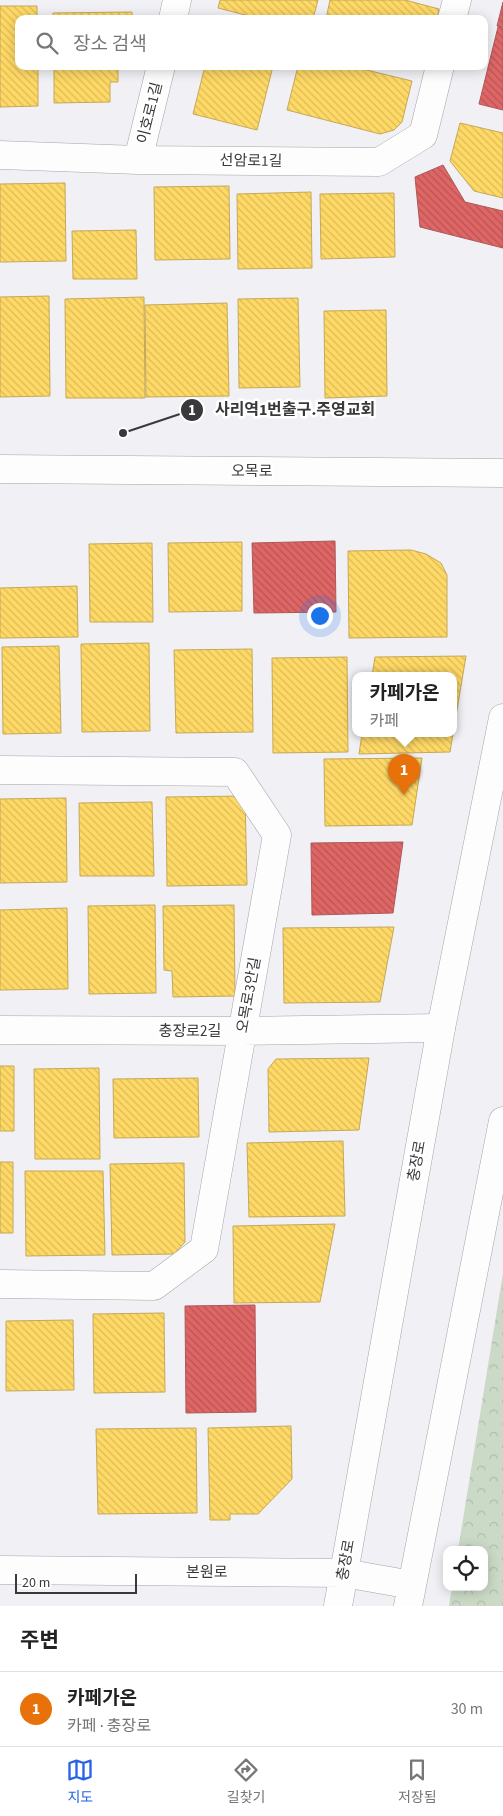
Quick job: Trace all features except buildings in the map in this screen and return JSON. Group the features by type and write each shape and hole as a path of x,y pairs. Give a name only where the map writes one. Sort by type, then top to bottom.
{"street":[{"path":"174,15 177,0"},
{"path":"453,15 457,0"},
{"name":"이호로1길","path":"138,160 160,70"},
{"name":"선암로1길","path":"0,155 138,160 379,162 423,135 439,70"},
{"name":"오목로","path":"0,469 503,473"},
{"name":"충장로","path":"338,1606 441,1028 503,718"},
{"name":"오목로3안길","path":"0,770 235,772 277,835 204,1249 154,1286 0,1284"},
{"name":"충장로2길","path":"0,1030 243,1031 441,1028"},
{"path":"410,1596 503,1121"},
{"name":"본원로","path":"0,1570 344,1573 410,1596"}],"green space":[{"path":"503,1273 503,1606 449,1606 451,1591 488,1591 488,1546 459,1546"}],"place":[{"name":"사리역1번출구.주영교회","path":"123,433"},
{"name":"카페가온","path":"404,795"}]}
